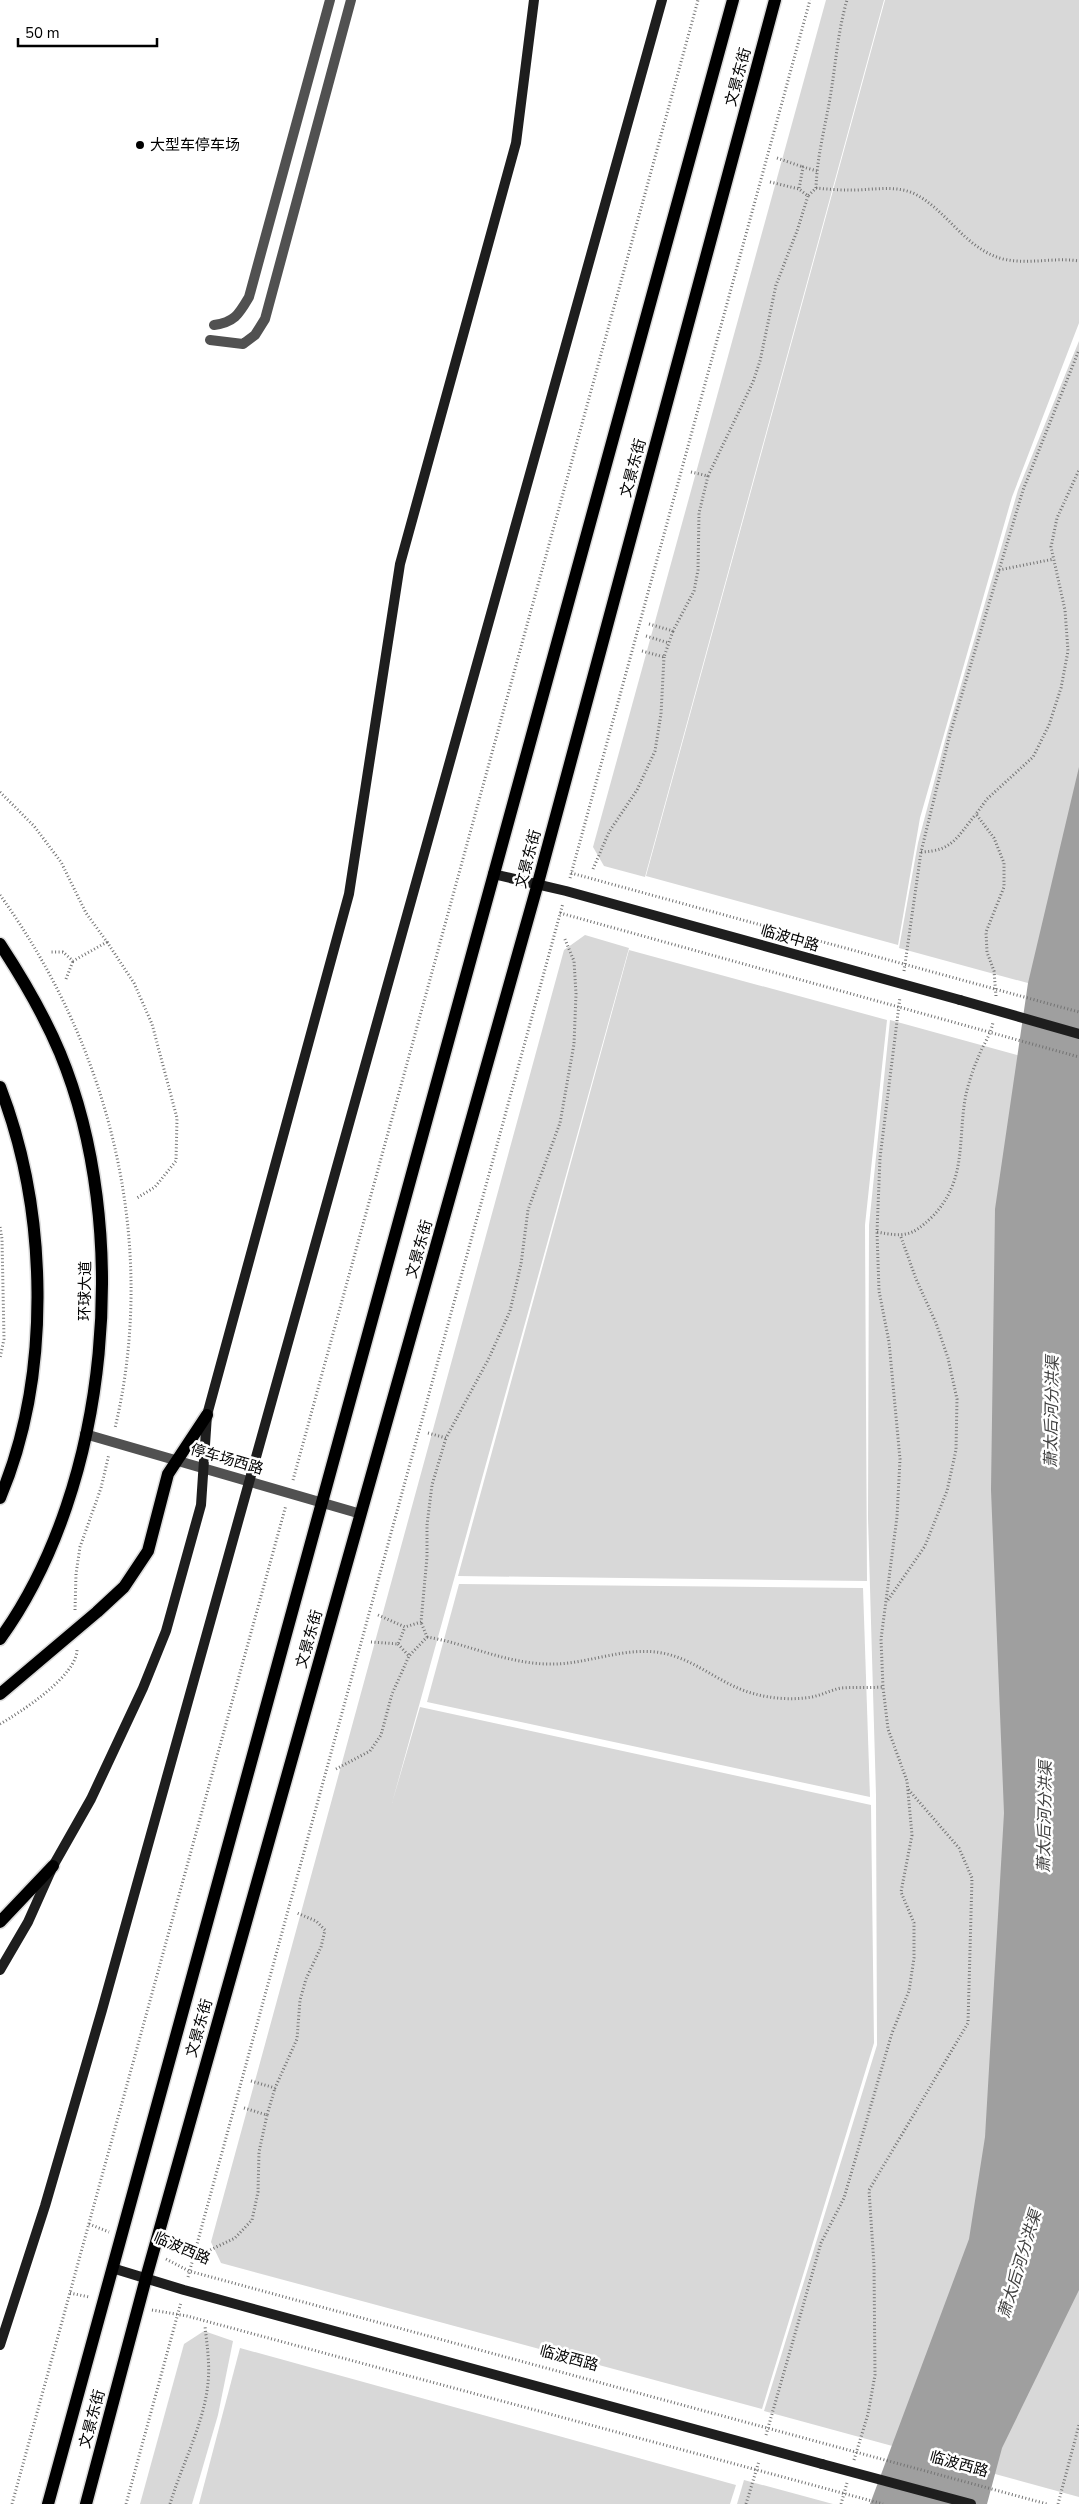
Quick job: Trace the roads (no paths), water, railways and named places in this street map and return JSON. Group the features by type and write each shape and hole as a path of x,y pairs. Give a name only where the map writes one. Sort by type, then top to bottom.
{"main road":[{"name":"文景东街","path":"48,2504 492,874 733,0"},
{"name":"文景东街","path":"86,2504 146,2278 538,883 775,0"},
{"name":"环球大道","path":"0,944 41,1012 60,1054 88,1146 100,1230 103,1274 97,1366 85,1434 68,1498 52,1542 29,1590 0,1639"},
{"path":"0,1087 20,1148 29,1186 34,1224 37,1282 35,1339 28,1397 14,1454 0,1498"},
{"path":"0,1694 98,1612 124,1587 148,1551 168,1474 207,1415"},
{"path":"0,1922 53,1866"}],"street":[{"path":"214,325 228,323 241,311 249,296 330,0"},
{"path":"210,340 243,344 255,334 265,319 351,0"},
{"path":"0,1970 28,1922 53,1866 72,1836 115,1752 166,1631 201,1505 207,1415 349,894 400,564 516,143 534,0"},
{"path":"0,2345 45,2206 102,2010 662,0"},
{"name":"临波中路","path":"492,874 538,883 1079,1034"},
{"name":"停车场西路","path":"85,1434 361,1514"},
{"path":"112,2268 184,2290 970,2504"}],"water":[{"name":"萧太后河分洪渠","path":"1079,767 1079,2290 1002,2448 987,2504 870,2504 969,2239 985,2137 1004,1813 991,1490 995,1209 1028,983"}],"place":[{"name":"大型车停车场","path":"140,145"}]}
